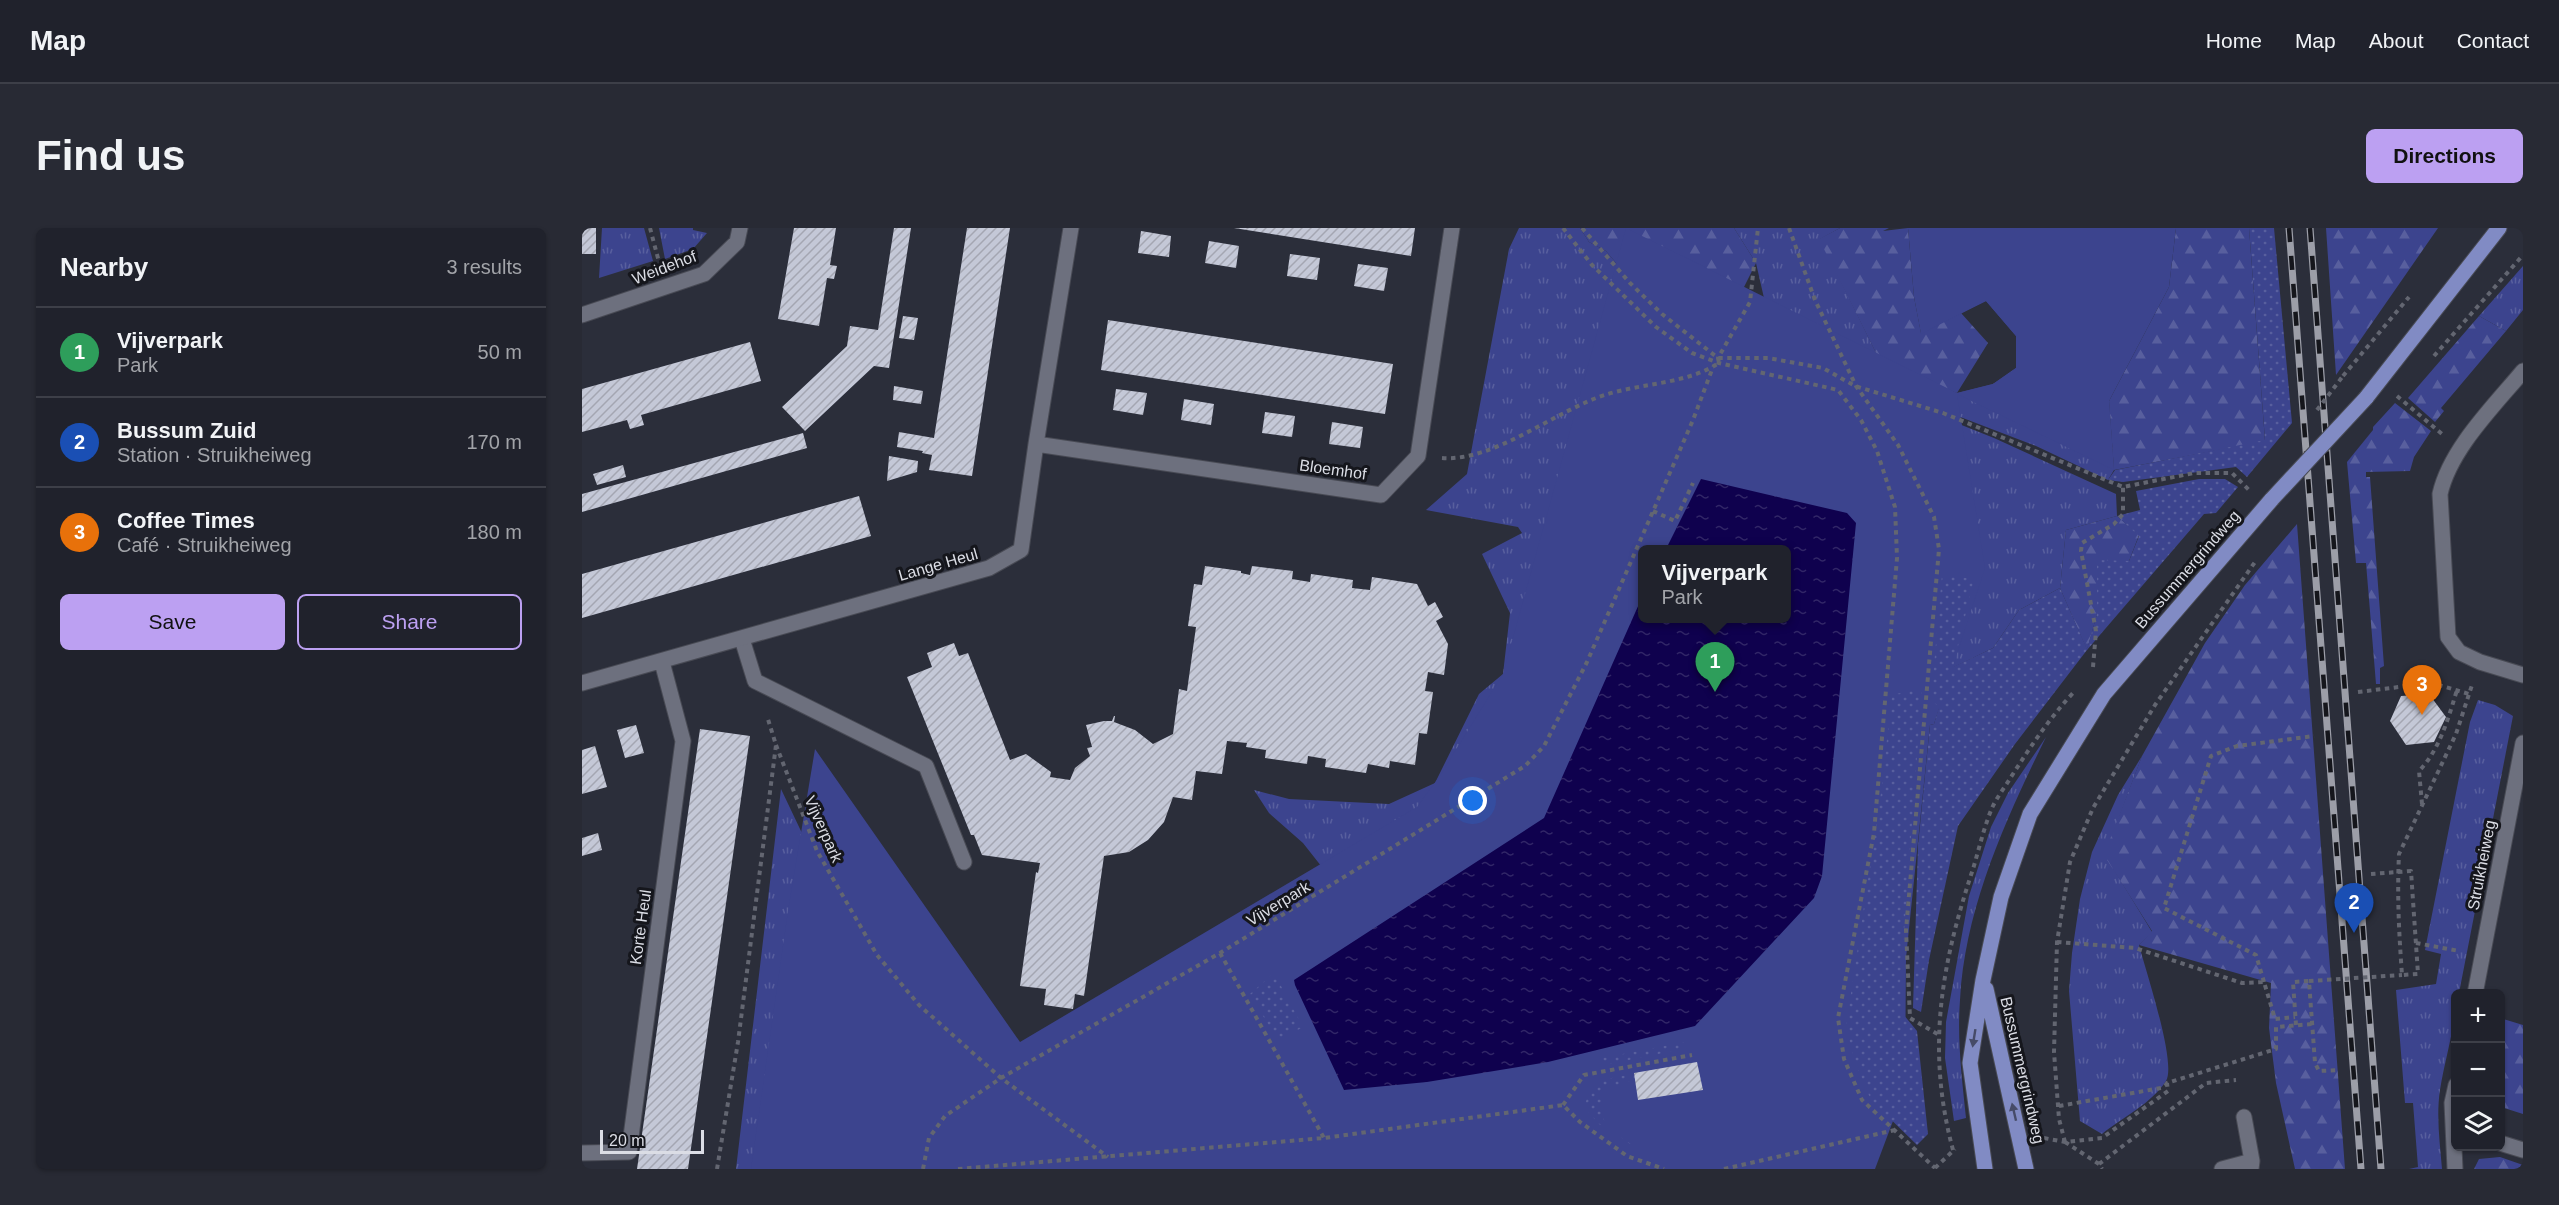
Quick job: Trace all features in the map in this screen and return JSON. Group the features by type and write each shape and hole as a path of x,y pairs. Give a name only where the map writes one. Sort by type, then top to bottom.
{"main road":[{"name":"Bussummergrindweg","path":"1985,1169 1970,1063 1983,980 2001,897 2031,814 2104,694 2272,499 2366,398 2499,228"},
{"name":"Bussummergrindweg","path":"1983,980 2026,1169"}],"street":[{"name":"Weidehof","path":"582,315 704,274 737,242 740,228"},
{"name":"Lange Heul","path":"582,683 989,568 1021,550 1035,444 1071,228"},
{"path":"1418,456 1452,228"},
{"path":"2523,371 2461,449 2444,479 2440,494 2448,637 2459,652 2480,662 2523,675"},
{"name":"Bloemhof","path":"1035,444 1381,495 1418,456"},
{"path":"742,639 755,681 926,766 964,862"},
{"name":"Korte Heul","path":"582,1153 629,1152 683,741 662,662"},
{"name":"Struikheiweg","path":"2476,989 2523,742"},
{"path":"2222,1169 2251,1165 2244,1117"},
{"path":"2505,1145 2523,1150"},
{"path":"2455,1151 2455,1169"}],"path":[{"path":"650,228 666,288"},
{"path":"1563,228 1592,265 1656,327 1692,353 1838,390 1861,420 1877,451 1895,507 1897,558 1874,833 1838,1018 1844,1059 1862,1100 1935,1169 1953,1150"},
{"path":"1582,228 1630,283 1662,314 1718,361 1768,358 1822,368 1856,386 1943,413 2123,487 2194,473 2232,473 2250,491"},
{"path":"1418,456 1455,459 1484,452 1607,394 1682,378 1713,367 1750,302 1758,228"},
{"path":"1789,228 1815,300 1856,386 1898,445 1934,517 1939,549 1906,930 1910,1018 1939,1035"},
{"path":"2427,364 2464,325 2523,255"},
{"path":"2343,376 2415,290"},
{"name":"Vijverpark","path":"1638,545 1693,420 1713,367"},
{"path":"2390,402 2404,388"},
{"path":"2400,399 2433,427"},
{"path":"1653,511 1675,521 1693,483"},
{"path":"2095,657 2096,631 2082,560 2082,543 2114,524 2123,514 2123,487"},
{"name":"Vijverpark","path":"923,1169 929,1138 945,1116 1001,1078 1220,953 1525,766 1544,746 1587,662 1638,545"},
{"name":"Bussummergrindweg","path":"2065,1142 2054,1052 2057,942 2070,862 2093,808 2155,705 2256,560"},
{"path":"2402,975 2397,901 2399,854 2456,734 2480,662"},
{"path":"717,1169 738,1042 776,744 755,681"},
{"path":"2358,692 2433,683 2469,694"},
{"path":"2422,805 2418,771 2429,760 2446,726 2457,690"},
{"path":"2295,1017 2275,1019 2256,955 2164,908 2211,756 2237,746 2314,736"},
{"name":"Vijverpark","path":"776,744 817,851 877,955 920,1005 1001,1078 1109,1158"},
{"path":"2296,1025 2293,982 2418,974 2411,871 2371,874"},
{"path":"2057,942 2135,948 2242,982 2264,982"},
{"path":"2416,943 2483,955"},
{"path":"1220,953 1324,1138"},
{"path":"2309,981 2315,1064 2319,1071 2339,1070"},
{"path":"2059,1106 2152,1090 2276,1049 2276,1027 2312,1024"},
{"path":"958,1169 1324,1138 1563,1105 1584,1075 1692,1055"},
{"path":"2098,1164 2206,1083 2236,1080"},
{"path":"2065,1142 2102,1138 2168,1091 2168,1083"},
{"path":"1563,1105 1580,1122 1627,1156 1664,1169"},
{"path":"1724,1169 1895,1130"},
{"path":"2065,1142 2102,1169"}],"green space":[{"path":"602,228 644,228 653,261 599,278"},
{"path":"659,228 693,228 693,230 707,233 693,249 665,259"},
{"path":"1519,228 1580,228 1589,242 1606,251 1622,270 1546,729 1329,876 1303,843 1269,813 1254,790 1289,799 1389,804 1435,783 1479,694 1503,674 1510,613 1482,554 1522,533 1518,527 1426,510 1467,474 1509,249"},
{"path":"1580,228 1734,228 1756,263 1718,339 1622,270 1606,251 1589,242"},
{"path":"1626,228 1957,393 1993,384 2016,368 2016,336 1986,301 1921,334 1914,297 1908,228 2176,228 2169,287 2109,401 2114,470 1957,394 1985,568 1934,724 1930,725 1906,958 1905,1089 1875,1169 751,1169 788,911 815,749 1020,1042 1417,807 1439,777 1503,674"},
{"path":"1734,228 1840,228 1820,239 1882,365 1957,393 1993,384 2016,368 2016,336 1986,301 1961,313 1908,228 2176,228 2109,401 2114,470 2108,480 2036,446 1942,410 1764,298 1756,263"},
{"path":"1840,228 1889,228 1883,231 1908,228 1914,297 1921,333 1961,313 1988,343 1957,393 1882,365 1819,239"},
{"path":"2176,228 2249,228 2265,441 2114,470 2109,401 2169,287"},
{"path":"2249,228 2274,228 2292,423 2247,477 2236,467 2123,482 2108,480 2115,470 2265,440"},
{"path":"2326,228 2438,228 2336,375"},
{"path":"2523,266 2523,310 2506,331 2479,316"},
{"path":"2479,316 2506,331 2441,408 2444,411 2435,422 2408,398"},
{"path":"2395,403 2431,431 2414,457 2410,471 2366,472 2366,477 2370,477 2384,666 2380,668 2380,684 2376,684 2366,563 2356,563 2347,462 2373,427"},
{"path":"1934,414 1994,438 2116,494 2117,516 2066,530 2060,588 2019,610 1993,648 1952,668"},
{"path":"2199,479 2225,479 2238,487 2216,513 2204,514 2087,650 2015,744 1958,826 1929,960 1921,1012 1913,1008 1918,845 1930,725 1934,724 1939,707 1931,700 1942,575 1974,579 1953,667 1993,648 2019,610 2060,588 2087,649 2097,614 2097,560 2129,561 2139,536 2117,516 2140,510 2136,491"},
{"path":"2117,516 2139,535 2129,561 2097,561 2097,614 2087,650 2060,588 2066,530"},
{"path":"2297,524 2345,1169 2295,1169 2276,1083 2269,1028 2271,983 2139,945 2152,931 2104,855 2142,756 2205,643 2245,585"},
{"path":"1922,688 1900,986 1903,1014 1917,1031 1928,1134 1917,1145 1871,1100 1855,1062 1846,1027 1881,793 1892,695"},
{"path":"2478,700 2495,705 2513,716 2460,989 2451,989 2451,1035 2440,1090 2438,1120 2442,1169 2409,1169 2418,1167 2413,1103 2405,1103 2396,990 2436,984 2441,954 2425,950 2470,722"},
{"path":"2046,737 2016,800 1990,864 1970,931 1963,965 1959,1015 1960,1059 1966,1118 1954,1121 1945,1058 1946,1022 1969,896 1991,827 2008,793"},
{"path":"2142,756 2105,855 2152,932 2139,945 2164,1037 2168,1071 2166,1081 2153,1097 2102,1134 2080,1121 2069,991 2072,953 2080,899 2092,852 2118,795"},
{"path":"781,789 838,909 844,1169 736,1169"},
{"path":"1274,973 1303,1027 1278,1041 1250,994"},
{"path":"2505,1020 2523,1025 2523,1114 2505,1108"},
{"path":"1685,1042 1687,1048 1605,1065 1602,1058"},
{"path":"1634,1074 1637,1079 1603,1089 1602,1111 1603,1118 1611,1130 1635,1147 1599,1124 1585,1108 1587,1098 1595,1085 1608,1079"},
{"path":"2500,1157 2523,1165 2523,1169 2474,1169 2479,1159"}],"water":[{"path":"1701,479 1847,513 1856,523 1822,876 1814,898 1695,1026 1548,1062 1427,1082 1344,1090 1294,980 1544,818 1638,606 1638,623 1791,623 1791,545 1668,545"}],"building":[{"path":"582,228 596,228 596,254 582,254"},
{"path":"794,228 836,228 830,265 837,266 834,279 827,278 819,326 778,319"},
{"path":"894,228 911,228 889,368 874,366 805,431 782,407 847,346 850,326 878,330"},
{"path":"967,228 1010,228 972,476 929,470 932,455 922,453 923,451 897,447 899,432 934,438"},
{"path":"1234,228 1415,228 1411,256"},
{"path":"1141,231 1171,236 1169,257 1138,253"},
{"path":"1209,241 1239,246 1236,268 1205,263"},
{"path":"1290,254 1320,258 1317,280 1287,276"},
{"path":"1358,264 1388,268 1384,291 1354,286"},
{"path":"903,316 918,318 914,340 899,338"},
{"path":"1108,320 1393,364 1385,414 1101,370"},
{"path":"750,342 761,381 641,415 644,425 630,429 627,420 582,432 582,389"},
{"path":"894,386 923,391 921,404 893,400"},
{"path":"1116,389 1147,393 1143,415 1113,410"},
{"path":"1184,399 1214,404 1211,425 1181,420"},
{"path":"1265,412 1295,416 1292,437 1262,433"},
{"path":"1332,422 1363,427 1360,448 1329,444"},
{"path":"803,433 807,448 582,512 582,494"},
{"path":"889,456 918,461 917,472 887,481"},
{"path":"623,465 626,477 597,485 593,474"},
{"path":"859,496 871,536 582,618 582,574"},
{"path":"1205,566 1241,571 1241,573 1250,575 1252,566 1293,571 1292,579 1310,582 1311,574 1353,580 1352,588 1370,590 1372,577 1417,584 1428,606 1435,602 1443,617 1436,621 1448,644 1444,675 1428,672 1425,691 1433,692 1427,734 1419,733 1415,765 1390,761 1389,768 1368,764 1366,773 1325,767 1326,759 1308,756 1307,764 1265,758 1266,750 1246,747 1247,743 1227,741 1222,774 1196,771 1192,800 1173,797 1164,822 1148,840 1129,852 1104,856 1084,996 1075,994 1073,1009 1044,1005 1046,989 1020,986 1036,872 1038,873 1040,863 982,855 974,835 971,835 907,677 932,667 927,653 954,643 959,656 968,653 1010,760 1026,754 1051,772 1050,777 1070,780 1075,768 1090,756 1087,748 1092,747 1086,725 1112,721 1115,716 1114,722 1135,730 1153,744 1173,734 1179,689 1187,691 1196,627 1188,626 1194,584 1202,585"},
{"path":"2429,694 2446,717 2434,742 2406,745 2390,721 2401,696"},
{"path":"636,725 644,753 625,758 617,730"},
{"path":"700,729 750,736 688,1169 637,1169"},
{"path":"595,746 607,787 582,794 582,750"},
{"path":"598,833 602,850 582,856 582,838"},
{"path":"1697,1062 1703,1090 1638,1100 1634,1073"}],"railway":[{"path":"2289,228 2361,1169"},
{"path":"2310,228 2381,1169"}],"place":[{"name":"Vijverpark","path":"1715,692"},
{"name":"Coffee Times","path":"2422,715"},
{"name":"Bussum Zuid","path":"2354,933"}]}
